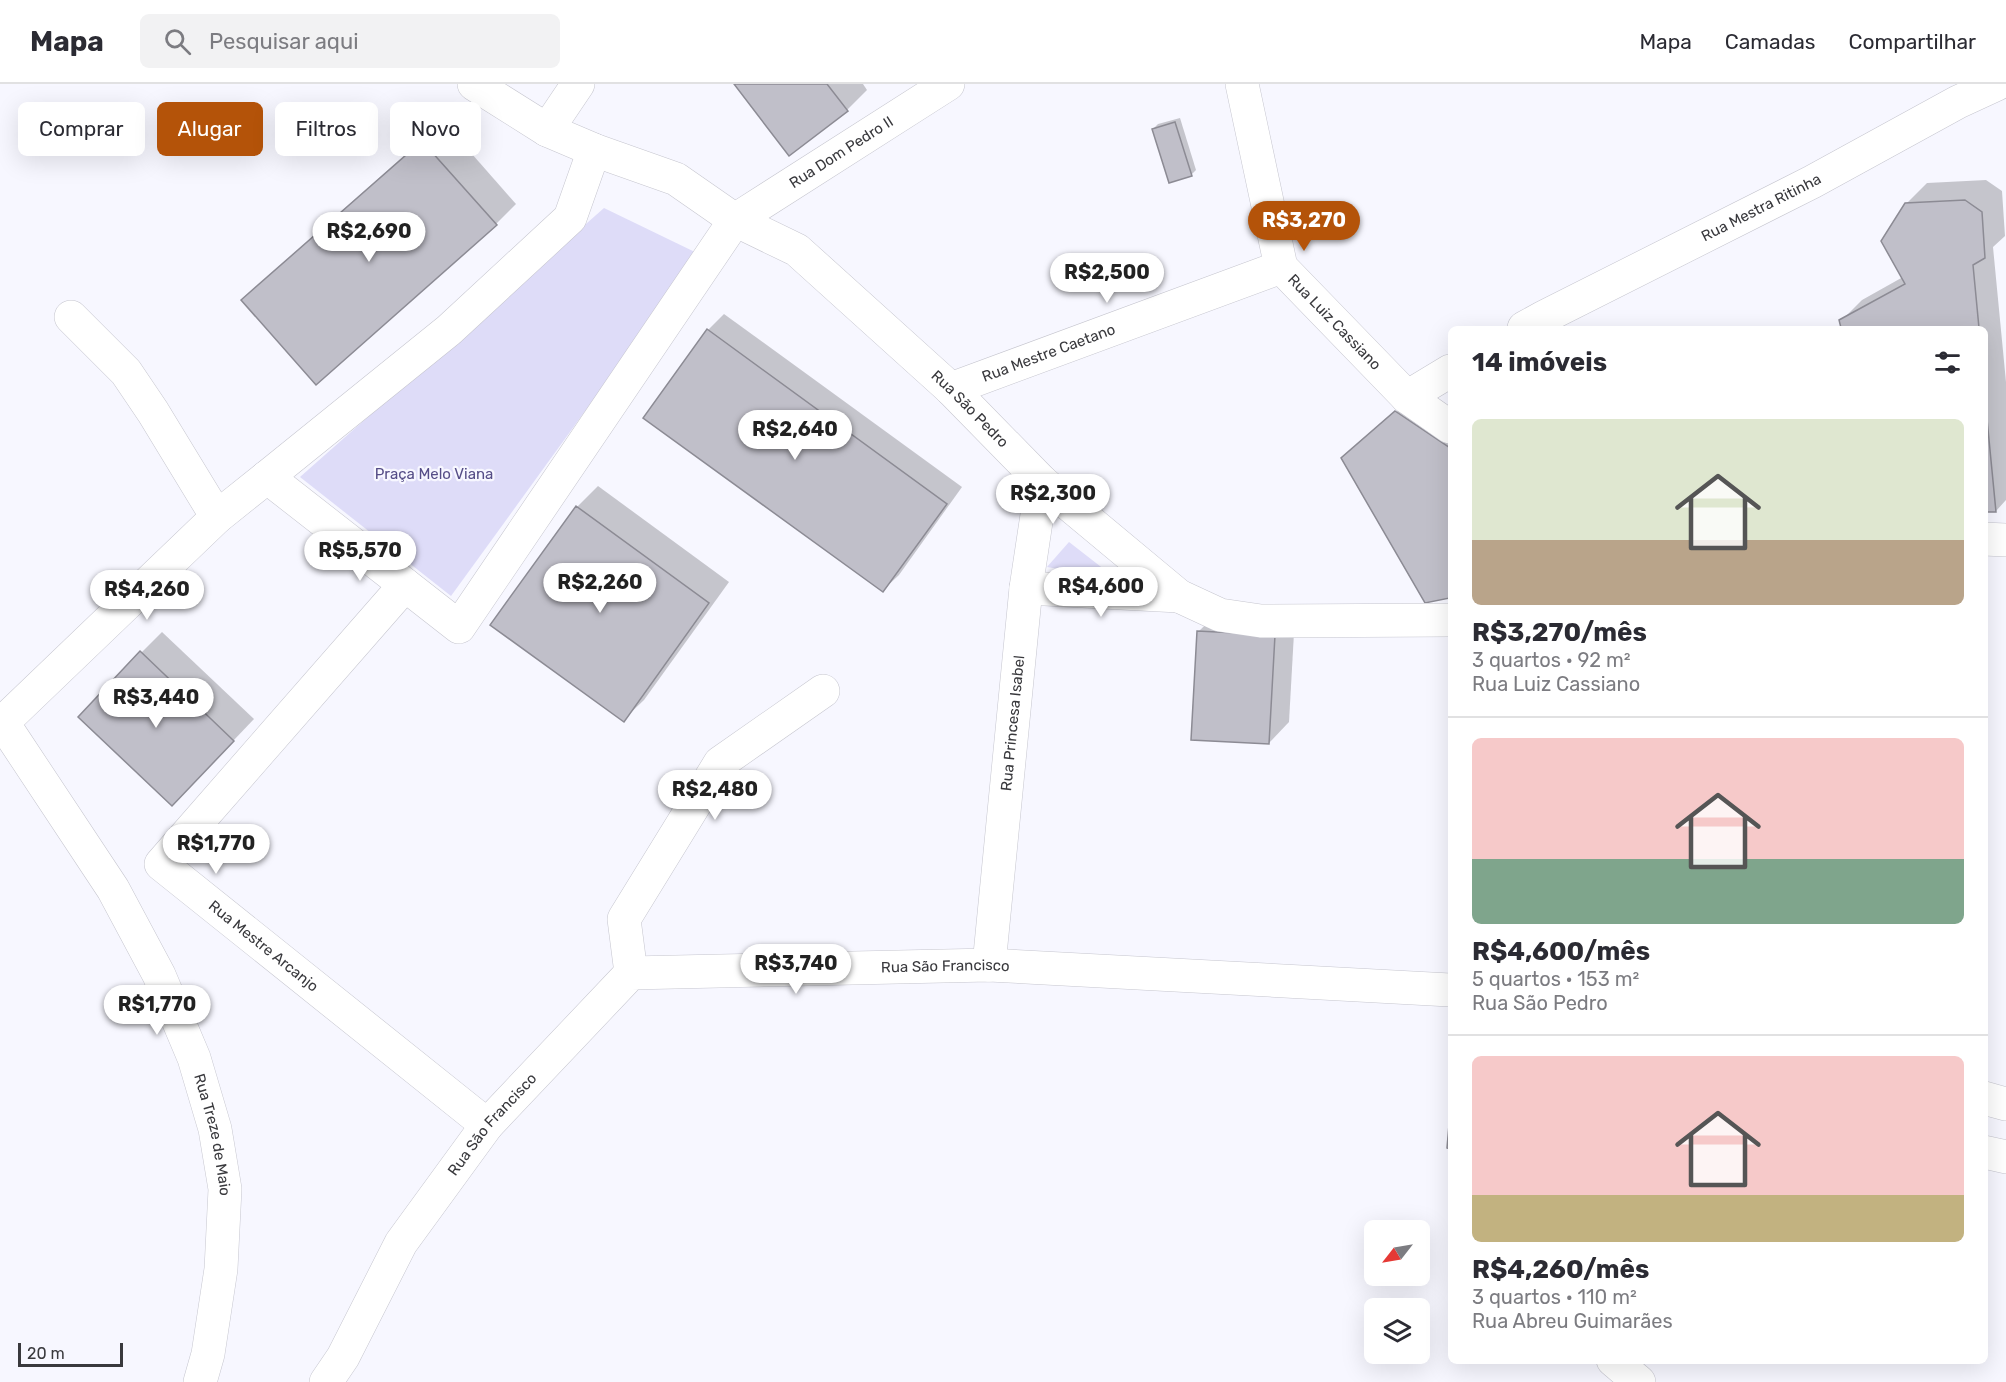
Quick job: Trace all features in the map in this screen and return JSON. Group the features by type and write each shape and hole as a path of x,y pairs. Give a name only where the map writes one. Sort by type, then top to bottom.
{"street":[{"path":"267,477 459,627 735,220 676,179 594,150 547,130 474,84"},
{"path":"547,130 578,84"},
{"name":"Rua Dom Pedro II","path":"735,220 948,84"},
{"name":"Rua Luiz Cassiano","path":"1242,84 1281,267 1407,397 1448,426"},
{"name":"Rua Mestra Ritinha","path":"1528,326 1812,182 1958,102 1997,84"},
{"path":"2,724 217,517 449,330 570,218 594,150"},
{"name":"Rua São Pedro","path":"735,220 797,250 951,389 1042,483 1179,596 1220,615 1261,621 1448,620"},
{"name":"Rua Mestre Caetano","path":"951,389 1281,267"},
{"path":"71,317 126,372 217,517"},
{"path":"1407,397 1448,372"},
{"name":"Rua Princesa Isabel","path":"989,965 1026,588 1042,483"},
{"path":"1988,539 2006,540"},
{"name":"Rua Mestre Arcanjo","path":"405,585 161,864 487,1125"},
{"path":"1026,588 1179,596"},
{"path":"631,973 624,919 720,763 824,691"},
{"name":"Rua Treze de Maio","path":"2,724 113,889 159,975 194,1058 215,1129 225,1189 221,1269 208,1354 200,1382"},
{"name":"Rua São Francisco","path":"326,1382 343,1358 401,1243 487,1125 631,973 989,965 1448,990"},
{"path":"1988,1099 2006,1104"},
{"path":"1988,1153 2006,1157"},
{"path":"1618,1364 1639,1382"}],"green space":[{"name":"Praça Melo Viana","path":"604,208 699,254 451,596 300,477"},
{"path":"1069,542 1105,570 1047,567"}],"building":[{"path":"734,84 827,84 848,111 789,156"},
{"path":"1175,122 1192,176 1169,183 1152,129"},
{"path":"405,156 435,156 497,225 316,385 241,300"},
{"path":"1965,200 1982,212 1985,258 1973,265 1979,326 1840,326 1839,320 1905,284 1881,241 1905,203"},
{"path":"707,329 947,504 883,592 643,418"},
{"path":"1395,411 1448,447 1448,598 1425,603 1341,458"},
{"path":"1988,429 1996,512 1988,512"},
{"path":"576,506 709,603 624,722 490,625"},
{"path":"1197,631 1275,635 1269,744 1191,740"},
{"path":"140,651 234,741 172,806 78,717"}]}
